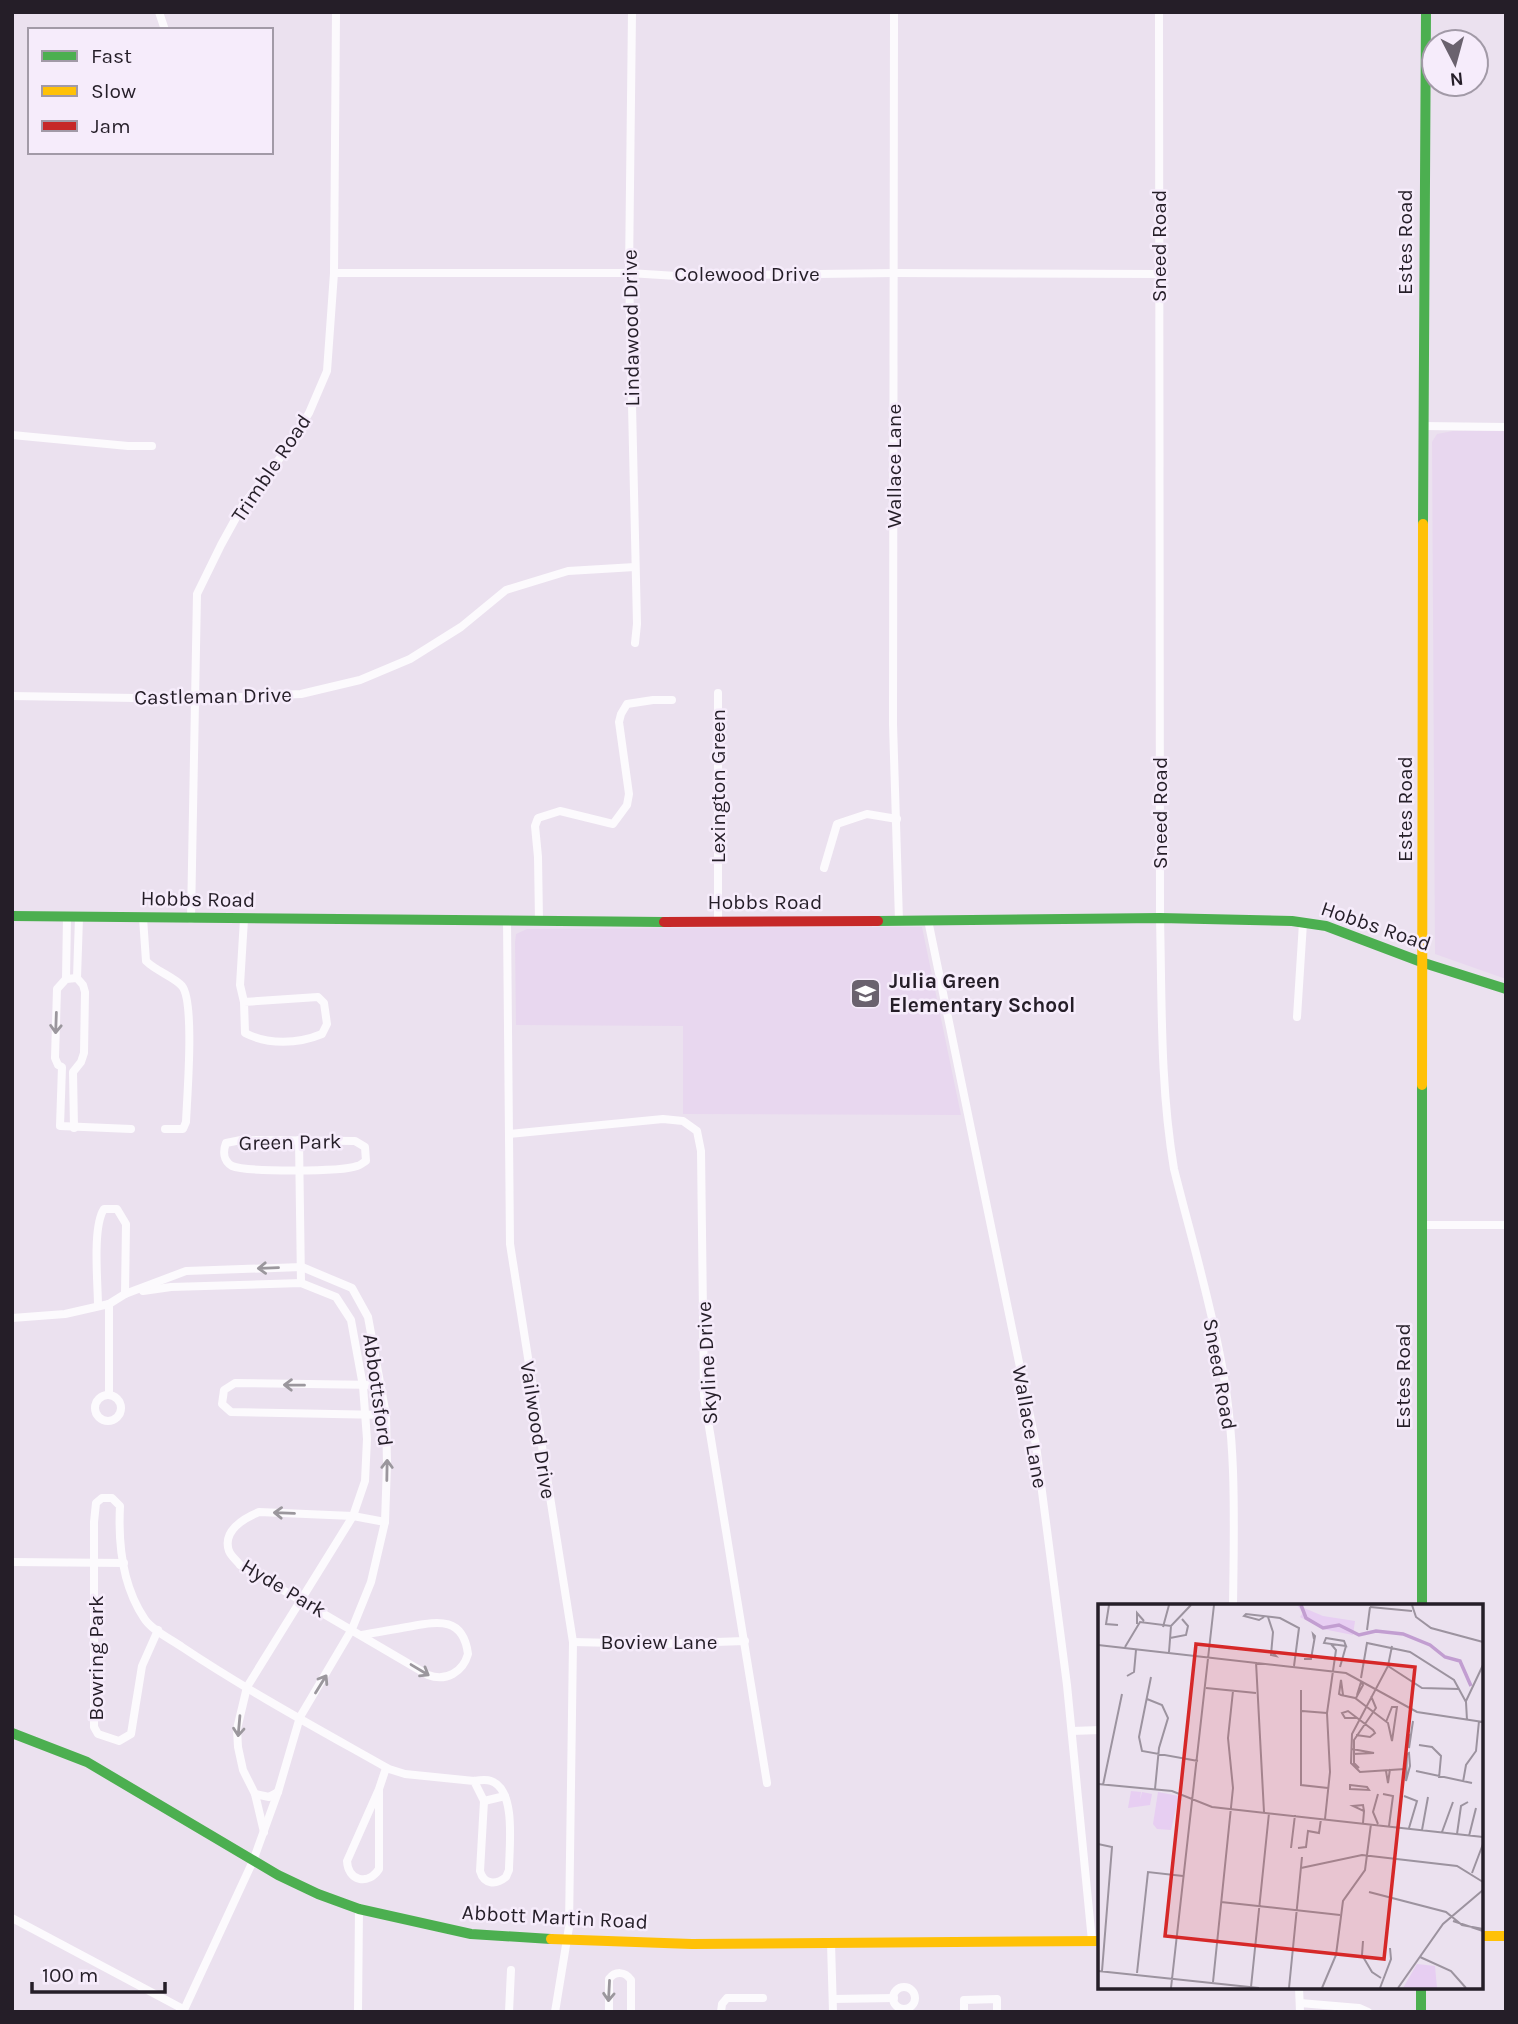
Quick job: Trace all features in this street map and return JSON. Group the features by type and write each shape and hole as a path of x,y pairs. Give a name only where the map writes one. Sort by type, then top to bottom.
{"main road":[{"name":"Estes Road","path":"1422,1604 1426,12"},
{"name":"Hobbs Road","path":"12,916 718,922 1160,918 1303,923 1326,926 1424,963 1506,989"},
{"name":"Abbott Martin Road","path":"12,1733 87,1762 253,1861 318,1894 359,1909 471,1934 692,1944 1096,1941"},
{"path":"1483,1936 1506,1936"},
{"path":"1421,1989 1421,2012"}],"street":[{"name":"Trimble Road","path":"191,919 197,594 243,505 284,453 309,414 327,370 334,273 336,12"},
{"name":"Lindawood Drive","path":"632,12 629,273 637,624 635,643"},
{"name":"Wallace Lane","path":"894,12 893,724 900,920"},
{"name":"Sneed Road","path":"1159,12 1160,918 1163,1065 1174,1169 1221,1361 1228,1404 1233,1472 1233,1604"},
{"name":"Colewood Drive","path":"334,273 629,273 677,276 894,273 1160,274"},
{"path":"1423,426 1506,427"},
{"path":"12,435 152,446"},
{"name":"Castleman Drive","path":"12,696 196,699 301,694 360,680 410,659 461,626 506,590 568,571 635,567"},
{"name":"Lexington Green","path":"718,693 718,922"},
{"path":"539,921 535,826 538,818 560,811 613,824 627,804 629,794 619,722 621,714 627,704 672,700"},
{"path":"824,868 837,824 867,814 897,819"},
{"path":"73,917 77,978 85,992 84,1054 73,1073 74,1128"},
{"path":"73,917 66,979 57,989 55,1058 62,1067 77,1067"},
{"path":"143,918 146,961 182,986 187,1001 187,1122 183,1129 165,1129"},
{"path":"244,919 240,985 244,1002 245,1033 256,1039 284,1042 313,1038 322,1034 327,1024 324,1003 318,997 244,1002"},
{"name":"Vailwood Drive","path":"507,920 510,1244 573,1642 569,1927 555,2012"},
{"name":"Wallace Lane","path":"928,920 1036,1445 1096,1941"},
{"path":"1297,1017 1303,923"},
{"path":"66,979 77,978"},
{"path":"62,1067 61,1128 131,1129"},
{"name":"Skyline Drive","path":"509,1133 663,1118 683,1121 696,1131 701,1151 704,1396 767,1783"},
{"name":"Green Park","path":"241,1140 355,1141 365,1147 366,1161 358,1166 300,1170 240,1168 231,1165 225,1157 226,1143 241,1140"},
{"path":"299,1140 301,1283"},
{"path":"98,1306 98,1244 100,1215 104,1209 117,1209 125,1224 125,1294"},
{"path":"1423,1225 1506,1225"},
{"name":"Abbottsford","path":"12,1318 65,1314 108,1304 125,1294 186,1271 302,1267 352,1288 368,1317 386,1415 385,1522 371,1582 352,1629 300,1717 278,1792 253,1861 183,2010"},
{"name":"Abbottsford","path":"125,1294 171,1287 301,1283 336,1297 351,1321 363,1386 367,1439 365,1481 352,1516 247,1687 237,1729 243,1770 255,1794 264,1832"},
{"path":"108,1304 110,1395"},
{"path":"380,1385 236,1383 224,1390 222,1404 231,1412 386,1415"},
{"name":"Bowring Park","path":"158,1630 142,1666 131,1734 119,1741 98,1734 94,1727 94,1522 96,1503 102,1498 112,1498 120,1506 119,1533 126,1582 145,1621 247,1687 386,1768 405,1774 493,1781 505,1796"},
{"name":"Hyde Park","path":"362,1635 442,1622 457,1628 465,1640 468,1654 466,1661 456,1672 435,1678 240,1565 229,1552 232,1530 247,1517 259,1512 352,1516 385,1522"},
{"path":"12,1562 124,1563"},
{"name":"Boview Lane","path":"573,1642 657,1644 745,1641"},
{"path":"1072,1731 1098,1730"},
{"path":"379,1789 379,1869 375,1875 361,1880 351,1876 347,1861 386,1768"},
{"path":"474,1781 484,1801 480,1871 488,1882 495,1883 506,1877 509,1870 509,1812 505,1796 484,1801"},
{"path":"255,1794 269,1797 278,1792"},
{"path":"358,2012 359,1909"},
{"path":"12,1918 183,2010"},
{"path":"831,1943 833,2012"},
{"path":"509,2012 511,1970"},
{"path":"609,2012 609,1979 621,1973 631,1980 631,2012"},
{"path":"1299,1989 1300,2008 1359,2008 1368,2012"},
{"path":"721,2012 722,2004 727,1998 763,1998"},
{"path":"832,1999 894,1998"},
{"path":"964,2012 964,2000 997,1999 997,2012"}],"shaded area":[{"path":"1453,431 1506,431 1506,979 1435,954 1432,442 1437,434"},
{"path":"922,927 961,1115 683,1114 683,1026 516,1025 516,934 527,929"}],"traffic: fast":[{"path":"1423,524 1426,12"},
{"path":"12,916 664,922"},
{"path":"878,921 1160,918 1292,921 1326,926 1424,963 1506,989"},
{"path":"1422,1085 1422,1604"},
{"path":"12,1733 87,1762 278,1875 318,1894 359,1909 471,1934 551,1939"},
{"path":"1421,1989 1421,2012"}],"traffic: slow":[{"path":"1422,1085 1423,524"},
{"path":"1483,1936 1506,1936"},
{"path":"551,1939 692,1944 1098,1941"}],"traffic: jam":[{"path":"664,922 878,921"}],"place":[{"name":"Julia Green Elementary School","path":"866,993"}]}
